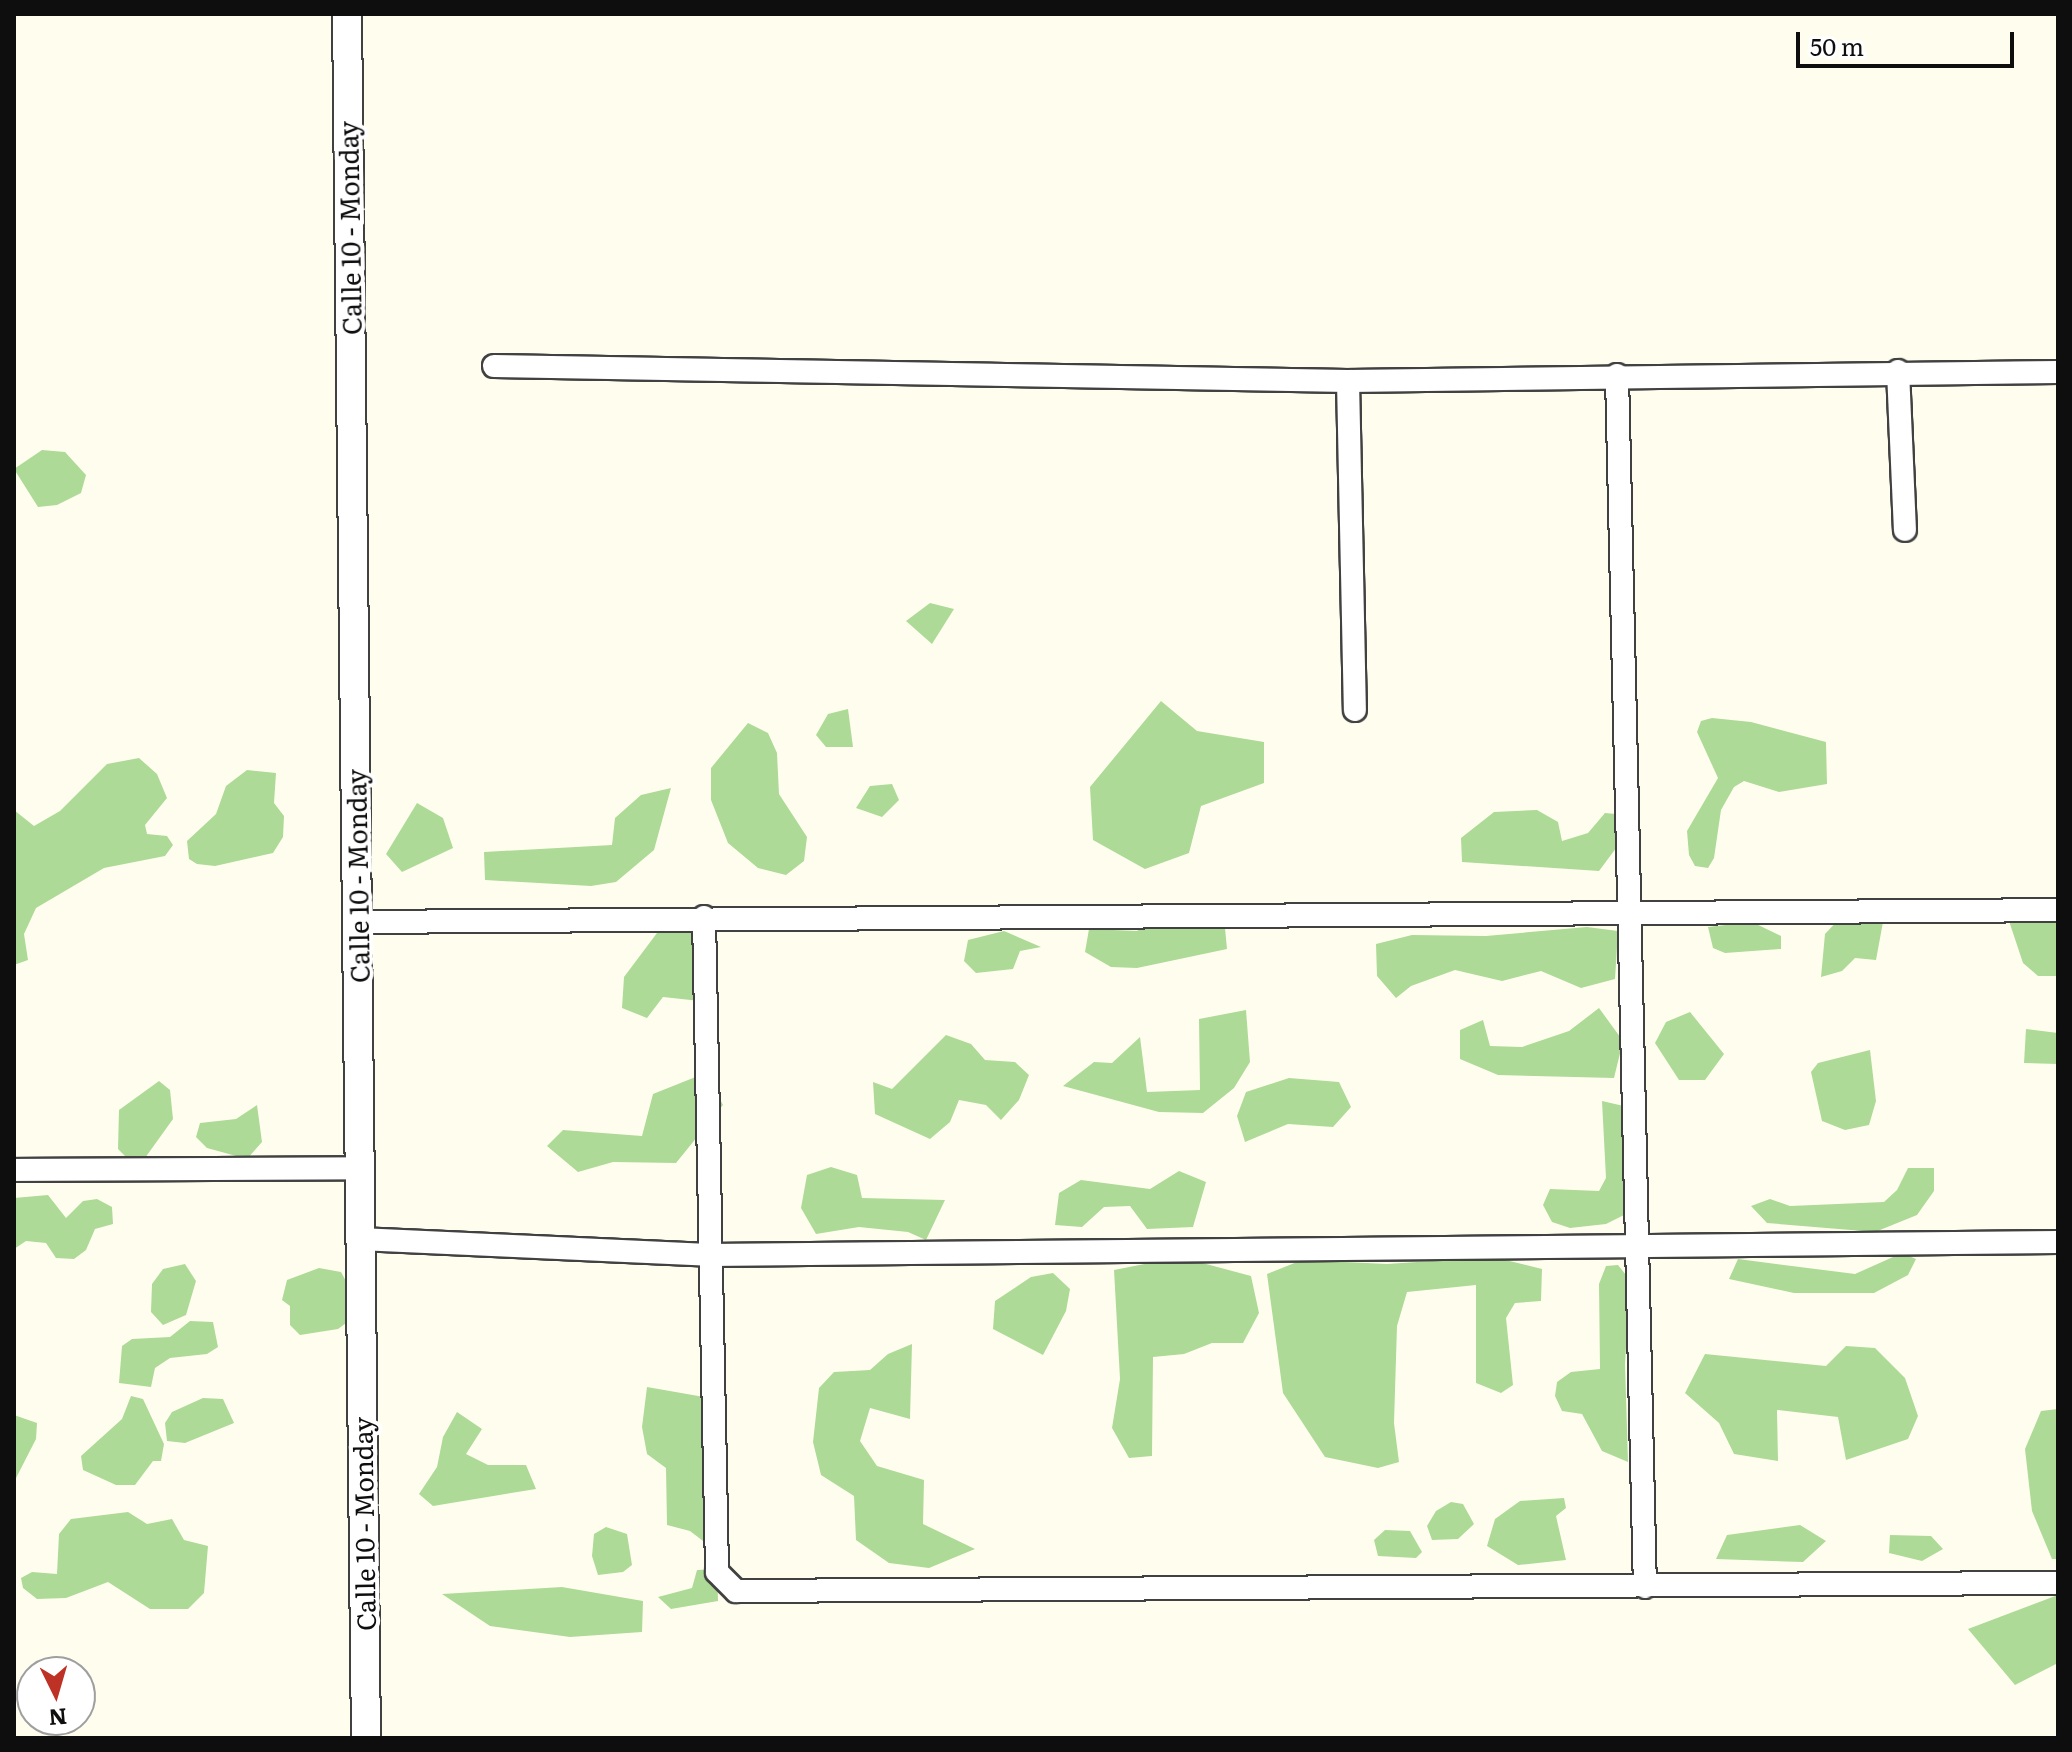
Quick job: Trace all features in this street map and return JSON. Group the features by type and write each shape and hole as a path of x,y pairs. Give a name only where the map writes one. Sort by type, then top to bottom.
{"street":[{"name":"Calle 10 - Monday","path":"347,14 366,1738"},
{"path":"494,366 1348,381 1898,371 2058,372"},
{"path":"1898,371 1905,530"},
{"path":"1617,375 1641,1246 1645,1587"},
{"path":"1348,381 1355,710"},
{"path":"357,922 704,917 2058,910"},
{"path":"704,917 717,1572 736,1591 2058,1583"},
{"path":"14,1170 359,1168"},
{"path":"359,1239 709,1255 2058,1242"}],"green space":[{"path":"42,450 65,452 86,475 81,493 57,505 38,507 14,469"},
{"path":"930,603 954,609 932,644 906,621"},
{"path":"1161,701 1197,731 1264,742 1264,783 1201,806 1189,853 1145,869 1093,840 1090,787"},
{"path":"848,709 853,747 826,747 816,735 828,714"},
{"path":"1712,718 1751,722 1826,742 1827,784 1779,792 1744,781 1734,787 1721,810 1714,858 1708,868 1695,866 1689,855 1687,831 1718,778 1697,732 1701,721"},
{"path":"748,723 768,733 777,753 779,794 807,837 804,861 786,875 758,868 728,843 711,800 711,768"},
{"path":"139,758 157,774 167,798 145,825 147,834 167,836 173,845 165,856 104,868 36,908 24,934 28,960 14,965 14,810 34,826 60,811 107,764"},
{"path":"247,770 276,773 274,803 284,816 283,837 273,853 215,866 197,864 189,859 187,841 216,814 226,786"},
{"path":"892,784 899,800 882,817 856,808 870,786"},
{"path":"671,788 654,850 616,882 591,886 485,880 484,852 612,845 615,818 641,795"},
{"path":"417,803 443,818 453,848 402,872 386,854"},
{"path":"1537,810 1558,822 1562,841 1588,833 1605,813 1627,815 1628,832 1599,871 1462,862 1461,838 1494,812"},
{"path":"2058,909 2058,976 2038,976 2023,963 2008,918"},
{"path":"1159,916 1225,928 1227,949 1137,968 1111,967 1085,952 1089,929 1137,931"},
{"path":"1841,917 1883,922 1876,960 1855,958 1842,971 1821,977 1825,934"},
{"path":"1752,922 1781,936 1781,949 1725,953 1713,948 1708,927"},
{"path":"692,925 705,948 700,1001 663,997 647,1018 622,1008 624,977 657,933"},
{"path":"1587,927 1618,931 1615,979 1581,988 1541,971 1502,981 1455,970 1411,986 1396,998 1377,976 1376,944 1412,935 1486,936"},
{"path":"1004,931 1041,947 1020,951 1013,969 976,973 964,961 968,940"},
{"path":"1599,1008 1623,1041 1614,1078 1498,1075 1460,1059 1460,1030 1483,1020 1490,1046 1522,1047 1569,1031"},
{"path":"1246,1010 1250,1062 1234,1088 1203,1113 1159,1112 1063,1086 1094,1062 1112,1063 1140,1037 1147,1092 1200,1090 1199,1019"},
{"path":"1690,1012 1724,1054 1705,1080 1679,1080 1655,1043 1666,1022"},
{"path":"2026,1029 2058,1033 2058,1064 2024,1063"},
{"path":"946,1035 971,1044 985,1060 1015,1062 1029,1075 1019,1100 1001,1120 986,1105 959,1100 950,1122 930,1139 875,1114 873,1082 892,1089"},
{"path":"1870,1050 1876,1101 1869,1125 1845,1130 1822,1121 1811,1072 1818,1063"},
{"path":"698,1076 712,1084 723,1105 676,1163 613,1162 578,1172 547,1146 563,1130 642,1136 653,1094"},
{"path":"1289,1078 1339,1082 1351,1107 1333,1127 1288,1124 1245,1142 1237,1116 1246,1092"},
{"path":"159,1081 170,1090 173,1119 145,1158 130,1161 118,1149 119,1110"},
{"path":"1602,1101 1628,1107 1628,1213 1606,1224 1570,1228 1552,1222 1543,1205 1550,1189 1599,1191 1606,1178"},
{"path":"257,1105 262,1142 247,1159 207,1148 196,1137 200,1123 236,1119"},
{"path":"831,1167 857,1175 862,1198 945,1200 926,1240 908,1232 859,1227 816,1234 801,1208 807,1175"},
{"path":"1908,1168 1934,1168 1934,1191 1917,1215 1875,1232 1767,1223 1751,1206 1770,1199 1790,1206 1884,1202 1897,1190"},
{"path":"1179,1171 1206,1182 1193,1227 1147,1229 1130,1206 1104,1207 1082,1227 1055,1225 1059,1193 1081,1180 1150,1189"},
{"path":"48,1195 66,1218 83,1201 97,1199 112,1207 113,1224 95,1229 86,1250 74,1259 56,1258 46,1243 26,1241 14,1249 14,1198"},
{"path":"1902,1253 1916,1259 1908,1275 1874,1293 1794,1293 1729,1279 1738,1259 1855,1274"},
{"path":"1180,1257 1251,1276 1259,1313 1243,1343 1212,1343 1184,1354 1153,1357 1152,1456 1129,1458 1112,1428 1120,1379 1114,1270"},
{"path":"1493,1257 1542,1269 1541,1301 1515,1303 1506,1318 1513,1385 1501,1393 1476,1383 1476,1285 1407,1292 1397,1326 1394,1423 1399,1462 1378,1468 1325,1457 1283,1393 1267,1274 1302,1260 1387,1264"},
{"path":"185,1264 196,1281 186,1315 163,1325 151,1312 152,1284 163,1269"},
{"path":"1618,1265 1630,1280 1625,1364 1628,1462 1602,1451 1582,1414 1562,1411 1555,1396 1557,1382 1571,1372 1600,1369 1599,1284 1606,1266"},
{"path":"319,1268 341,1272 353,1294 353,1318 338,1329 300,1335 290,1325 290,1306 282,1300 287,1280"},
{"path":"1053,1273 1070,1289 1066,1311 1043,1355 993,1329 995,1301 1031,1277"},
{"path":"190,1321 213,1322 218,1347 207,1354 170,1358 155,1368 151,1387 119,1383 122,1346 132,1339 170,1337"},
{"path":"912,1344 910,1419 870,1408 860,1441 877,1466 924,1480 923,1524 975,1549 929,1568 889,1563 856,1540 854,1496 821,1475 813,1442 819,1388 834,1372 870,1370 888,1354"},
{"path":"1846,1346 1875,1348 1905,1378 1918,1416 1908,1439 1846,1460 1838,1417 1777,1410 1778,1461 1734,1454 1719,1423 1685,1393 1705,1354 1826,1366"},
{"path":"647,1387 704,1397 707,1544 690,1531 667,1525 666,1468 647,1454 642,1427"},
{"path":"131,1396 143,1399 164,1444 161,1461 153,1461 135,1485 116,1485 83,1470 81,1456 122,1419"},
{"path":"203,1398 223,1399 234,1423 185,1443 167,1441 165,1423 172,1412"},
{"path":"2058,1409 2058,1559 2052,1559 2032,1511 2025,1449 2041,1411"},
{"path":"457,1412 482,1429 466,1454 488,1465 526,1465 536,1489 433,1506 419,1494 437,1467 443,1437"},
{"path":"14,1415 37,1423 36,1439 14,1482"},
{"path":"1564,1498 1566,1508 1556,1516 1566,1560 1518,1565 1487,1546 1495,1519 1520,1501"},
{"path":"1451,1502 1463,1504 1474,1524 1458,1539 1432,1540 1427,1526 1436,1511"},
{"path":"128,1512 147,1524 172,1519 184,1540 208,1546 204,1593 188,1609 150,1609 108,1582 66,1598 37,1599 23,1588 21,1578 32,1572 57,1574 59,1534 71,1519"},
{"path":"1800,1525 1826,1541 1803,1562 1716,1559 1727,1535"},
{"path":"606,1527 627,1534 632,1565 623,1572 598,1575 592,1556 594,1534"},
{"path":"1385,1530 1410,1531 1422,1552 1416,1558 1378,1556 1374,1540"},
{"path":"1890,1535 1931,1536 1943,1549 1922,1561 1889,1553"},
{"path":"717,1569 718,1601 671,1609 658,1597 692,1588 697,1570"},
{"path":"562,1587 643,1601 642,1632 570,1637 490,1626 442,1594"},
{"path":"2058,1595 2058,1663 2015,1685 1968,1629"}]}
